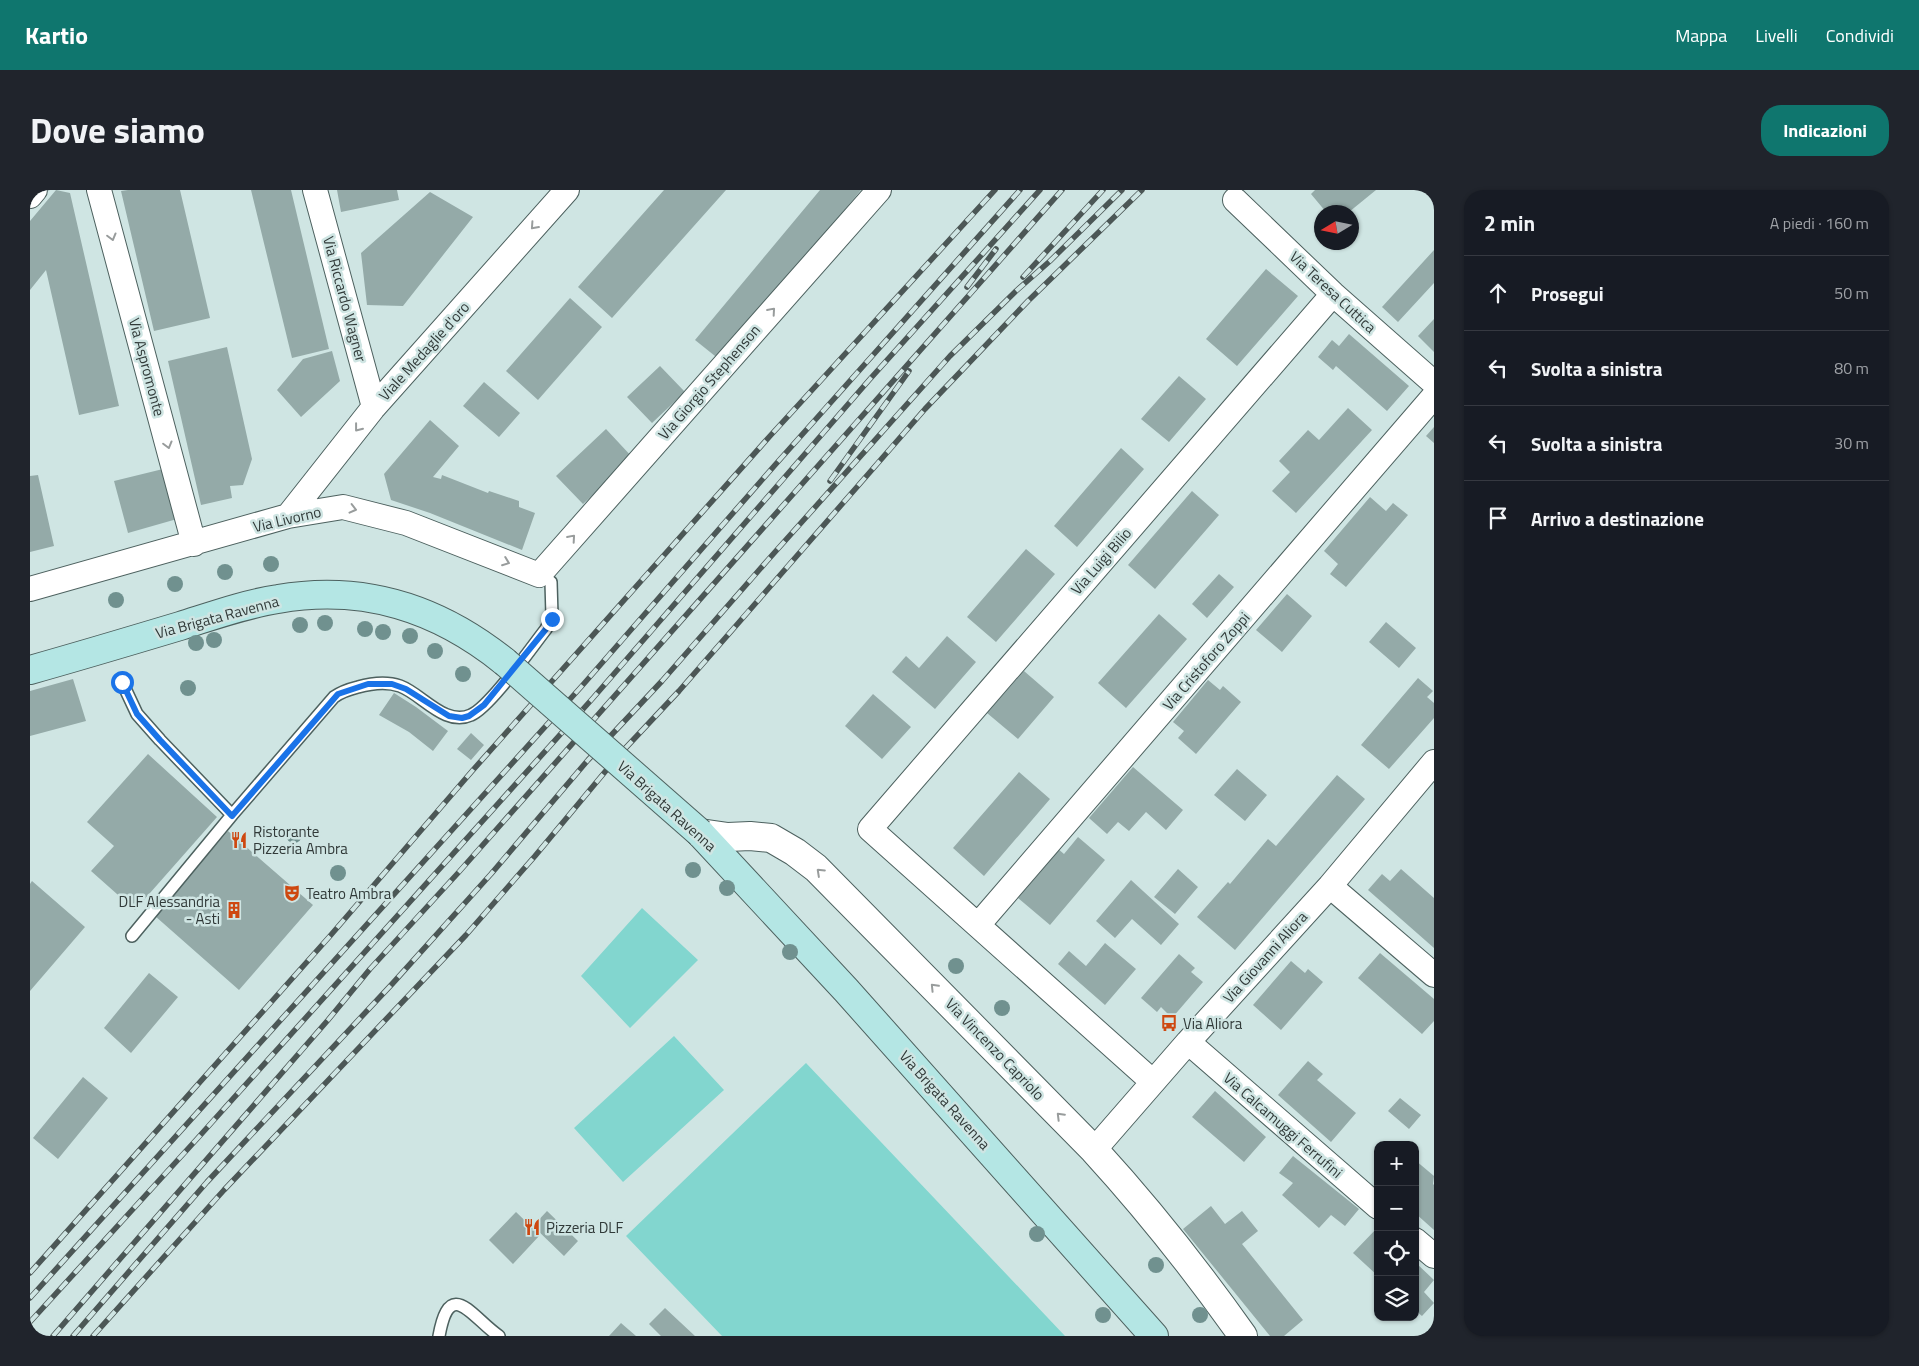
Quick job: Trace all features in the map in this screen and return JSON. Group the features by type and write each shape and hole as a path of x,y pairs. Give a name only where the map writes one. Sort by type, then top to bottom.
{"main road":[{"name":"Via Brigata Ravenna","path":"30,670 228,611 279,598 332,594 371,598 419,610 461,630 505,662 700,833 858,1004 1154,1336"}],"street":[{"path":"30,196 35,190"},
{"name":"Via Aspromonte","path":"99,190 194,544"},
{"name":"Via Riccardo Wagner","path":"315,190 374,407"},
{"name":"Viale Medaglie d'oro","path":"288,516 374,407 566,190"},
{"name":"Via Giorgio Stephenson","path":"539,575 879,190"},
{"name":"Via Teresa Cuttica","path":"1235,200 1333,294 1434,383"},
{"name":"Via Luigi Bilio","path":"978,925 870,829 1333,294"},
{"name":"Via Cristoforo Zoppi","path":"978,925 1434,396"},
{"name":"Via Livorno","path":"30,589 288,516 343,507 406,523 539,575"},
{"name":"Via Giovanni Aliora","path":"1094,1150 1188,1042 1330,886 1434,762"},
{"name":"Via Vincenzo Capriolo","path":"700,833 728,837 767,837 804,858 830,881 1094,1150 1165,1232 1243,1336"},
{"path":"1330,886 1434,975"},
{"path":"978,925 1153,1082"},
{"name":"Via Calcamuggi Ferrufini","path":"1188,1042 1374,1204"},
{"path":"1419,1243 1434,1256"}],"lane":[{"path":"132,936 334,697 342,692 368,684 384,683 406,689 449,716 462,718 477,711 500,686 552,620 551,583 550,580 539,575"},
{"path":"122,682 137,714 232,816"},
{"path":"439,1336 446,1311 454,1304 464,1307 499,1336"}],"shaded area":[{"path":"642,908 698,960 630,1028 581,976"},
{"path":"674,1036 724,1090 623,1182 574,1128"},
{"path":"806,1063 1065,1336 722,1336 626,1236"}],"building":[{"path":"56,190 70,193 119,406 79,415 46,270 30,290 30,221"},
{"path":"180,190 210,318 154,331 121,191"},
{"path":"251,190 291,190 329,349 292,358"},
{"path":"337,190 397,190 399,200 341,212"},
{"path":"664,190 726,190 612,318 578,287"},
{"path":"820,190 861,190 720,360 695,340"},
{"path":"1315,190 1376,190 1358,205 1320,205 1311,194"},
{"path":"430,192 473,217 403,306 367,305 361,253"},
{"path":"1434,250 1434,283 1398,322 1382,307"},
{"path":"1266,269 1298,296 1237,366 1206,339"},
{"path":"570,298 602,327 538,400 506,371"},
{"path":"1434,319 1434,352 1418,336"},
{"path":"1349,334 1409,386 1387,411 1336,366 1333,370 1318,357 1332,340 1339,346"},
{"path":"227,347 252,459 243,485 230,486 232,498 201,505 168,361"},
{"path":"332,351 340,381 301,417 277,390 303,359"},
{"path":"660,366 685,392 652,423 627,397"},
{"path":"1179,376 1206,399 1169,442 1141,419"},
{"path":"484,382 520,413 499,437 463,406"},
{"path":"1348,408 1372,430 1296,513 1272,491 1290,472 1279,461 1308,430 1319,440"},
{"path":"430,420 459,446 433,477 441,479 442,475 488,493 489,491 519,501 519,507 535,513 522,550 430,513 391,500 384,474"},
{"path":"1434,427 1434,443 1426,436"},
{"path":"606,429 633,458 583,504 556,476"},
{"path":"1121,448 1144,469 1077,547 1054,526"},
{"path":"163,469 177,519 128,533 114,481"},
{"path":"38,475 54,546 30,552 30,476"},
{"path":"1192,491 1219,515 1155,589 1128,565"},
{"path":"1370,497 1386,511 1393,503 1408,515 1346,587 1330,574 1338,564 1324,551"},
{"path":"1026,549 1055,574 996,642 967,617"},
{"path":"1219,574 1234,587 1207,618 1192,604"},
{"path":"1287,594 1312,616 1282,652 1256,630"},
{"path":"1159,614 1187,639 1126,708 1098,683"},
{"path":"1386,622 1416,648 1399,668 1369,642"},
{"path":"947,636 976,662 935,709 892,672 906,656 919,668"},
{"path":"1024,671 1054,697 1018,739 987,713"},
{"path":"1418,678 1433,691 1427,697 1434,703 1434,718 1389,769 1361,745"},
{"path":"73,679 86,721 30,736 30,691"},
{"path":"1208,680 1220,690 1223,686 1241,702 1196,754 1178,738 1184,731 1173,722"},
{"path":"394,693 448,731 433,751 409,732 379,715"},
{"path":"873,694 911,727 882,759 845,726"},
{"path":"471,733 484,745 471,760 457,749"},
{"path":"148,754 217,817 135,910 91,871 114,846 87,822"},
{"path":"1133,767 1183,810 1166,830 1146,812 1129,831 1118,822 1107,834 1089,818"},
{"path":"1237,769 1267,795 1245,821 1214,795"},
{"path":"1019,772 1050,799 984,876 953,848"},
{"path":"1337,775 1365,799 1235,950 1197,917 1228,882 1230,884 1268,839 1276,846"},
{"name":"DLF Alessandria - Asti","path":"228,831 313,905 239,990 155,916"},
{"path":"1078,837 1105,860 1050,925 1018,898 1042,870 1039,868 1057,848 1064,854"},
{"path":"1178,869 1198,887 1175,914 1154,897"},
{"path":"1401,869 1434,898 1434,948 1368,890 1382,874 1390,881"},
{"path":"1131,880 1179,924 1161,945 1132,919 1115,938 1096,921"},
{"path":"32,881 85,927 30,991 30,884"},
{"path":"1105,943 1136,969 1105,1005 1058,964 1069,951 1086,966"},
{"path":"1380,953 1434,999 1434,1021 1422,1034 1358,978"},
{"path":"1179,954 1195,968 1191,972 1203,982 1172,1018 1161,1007 1157,1012 1141,998"},
{"path":"1291,961 1305,973 1308,969 1323,982 1281,1030 1253,1005"},
{"path":"149,973 178,997 131,1053 104,1028"},
{"path":"1308,1061 1323,1074 1317,1080 1356,1113 1331,1142 1278,1095"},
{"path":"83,1077 108,1098 58,1159 33,1138"},
{"path":"1215,1091 1266,1137 1244,1162 1192,1117"},
{"path":"1400,1098 1421,1115 1409,1129 1388,1111"},
{"path":"1293,1156 1359,1209 1345,1226 1331,1215 1319,1228 1282,1195 1293,1183 1279,1173"},
{"path":"1419,1163 1434,1176 1434,1230 1419,1217"},
{"path":"1211,1206 1225,1224 1242,1211 1258,1231 1242,1244 1303,1320 1284,1336 1270,1336 1183,1229"},
{"path":"547,1211 578,1241 564,1256 533,1226"},
{"path":"516,1212 540,1235 513,1264 489,1240"},
{"path":"1374,1231 1374,1272 1353,1253"},
{"path":"1419,1266 1434,1280 1424,1292 1434,1303 1422,1316 1419,1313"},
{"path":"665,1308 695,1336 661,1336 649,1324"},
{"path":"621,1323 636,1336 609,1336"}],"railway":[{"path":"30,1273 330,936 473,770 770,436 995,190"},
{"path":"30,1298 581,687 775,465 1020,190"},
{"path":"30,1322 593,698 870,379 1040,190"},
{"path":"53,1336 328,1020 370,969 458,873 1062,190"},
{"path":"1023,277 1103,190"},
{"path":"73,1336 207,1182 393,983 491,874 588,760 662,681 950,356 1122,190"},
{"path":"93,1336 224,1190 466,935 619,755 679,691 925,409 1028,301 1142,190"},
{"path":"967,287 996,249"},
{"path":"830,481 909,371"}],"place":[{"name":"Ristorante Pizzeria Ambra","path":"239,840"},
{"name":"Teatro Ambra","path":"292,893"},
{"name":"DLF Alessandria - Asti","path":"234,910"},
{"name":"Via Aliora","path":"1169,1023"},
{"name":"Pizzeria DLF","path":"532,1227"}],"route":[{"path":"122,682 137,714 232,816 338,694 368,684 392,684 406,689 449,716 462,718 469,716 481,709 495,693 552,619"}]}
